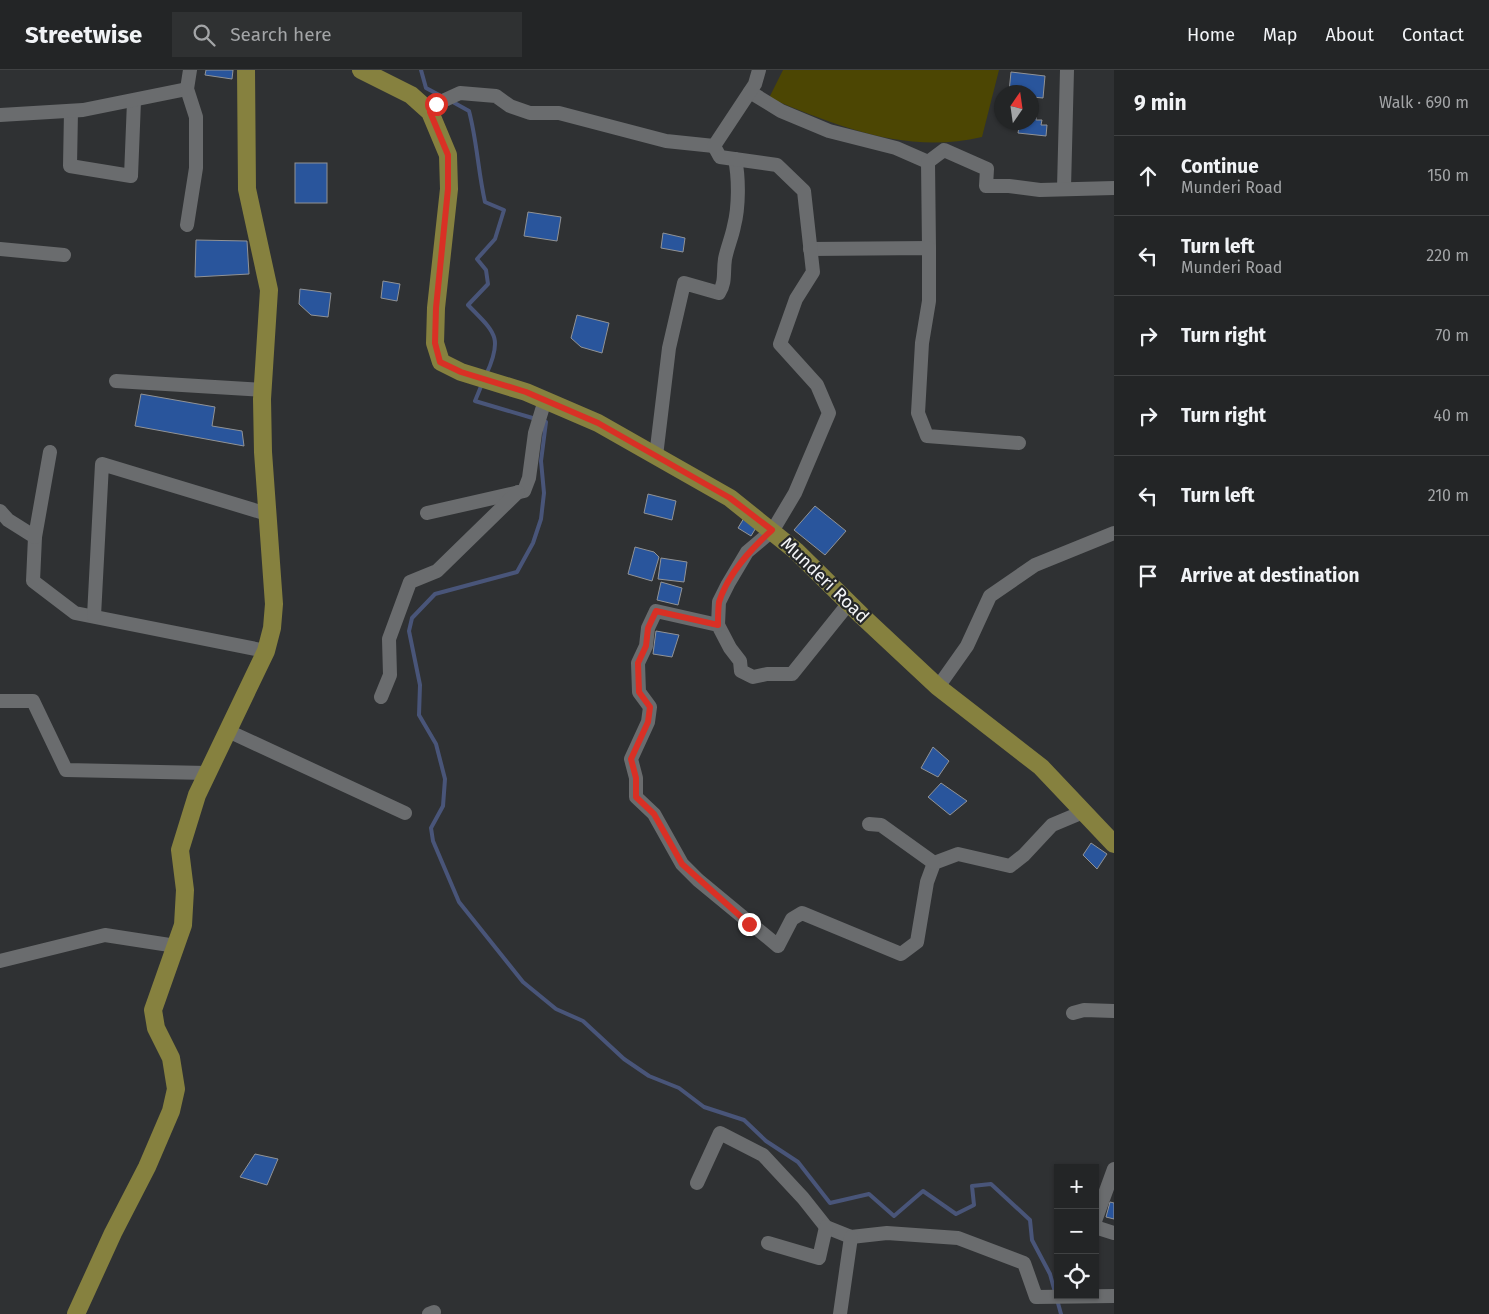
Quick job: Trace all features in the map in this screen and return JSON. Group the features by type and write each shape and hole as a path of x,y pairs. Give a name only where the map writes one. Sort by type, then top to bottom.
{"main road":[{"path":"76,1314 113,1233 147,1167 171,1110 176,1088 171,1058 156,1028 153,1010 183,925 184,898 180,850 197,795 266,651 272,628 274,604 263,452 263,390 269,290 247,189 246,70"},
{"name":"Munderi Road","path":"361,70 411,94 430,112 448,155 448,181 436,308 435,343 440,362 482,378 543,406 598,423 730,498 772,530 938,686 1041,767 1114,844"}],"street":[{"path":"187,225 196,168 196,117 187,89 190,70"},
{"path":"714,146 750,92 759,70"},
{"path":"1064,188 1067,70"},
{"path":"0,115 71,111 134,101 187,89"},
{"path":"750,92 781,111 829,131 896,148 928,162"},
{"path":"430,112 436,104 460,93 496,96 510,106 530,113 559,114 666,141 714,146"},
{"path":"71,111 70,166 131,176 134,101"},
{"path":"714,146 720,157 777,165 804,191 813,272 796,299 780,344 817,385 828,413 795,493 772,530 747,552 728,584 719,602 718,625 730,648 740,661 741,671 753,677 767,674 792,674 849,604"},
{"path":"928,162 944,150 987,169 986,186 1009,186 1040,190 1114,188"},
{"path":"656,456 669,348 684,283 720,293 725,284 723,270 728,244 735,225 737,191 735,159"},
{"path":"928,162 929,301 922,343 918,413 927,436 1019,443"},
{"path":"810,249 929,248"},
{"path":"0,249 64,255"},
{"path":"116,381 263,390"},
{"path":"427,513 524,491 529,478 537,428 543,406"},
{"path":"50,452 35,537 32,581 75,613 266,651"},
{"path":"94,616 102,464 267,514"},
{"path":"381,697 390,675 388,639 410,582 437,571 518,492"},
{"path":"0,511 8,520 35,537"},
{"path":"938,686 967,646 990,596 1035,566 1114,533"},
{"path":"718,625 656,611 648,628 646,646 638,663 639,692 650,707 648,722 631,759 636,778 636,797 654,814 682,864 711,892 778,946 792,919 802,912 901,954 917,942 927,882 934,863 958,854 1010,866 1024,855 1052,825 1083,812"},
{"path":"0,700 33,701 66,770 207,773"},
{"path":"228,731 405,813"},
{"path":"869,824 882,825 934,863"},
{"path":"0,960 105,936 176,946"},
{"path":"1073,1013 1084,1010 1114,1010"},
{"path":"697,1182 720,1133 763,1155 804,1198 826,1228 851,1237 887,1233 958,1238 1024,1263 1036,1297 1114,1296"},
{"path":"1099,1210 1114,1169"},
{"path":"768,1243 819,1258 826,1228"},
{"path":"1099,1228 1114,1233"},
{"path":"840,1314 851,1237"}],"shaded area":[{"path":"783,70 999,70 982,137 954,142 899,140 873,135 769,98"}],"building":[{"path":"206,70 233,70 232,79 205,75"},
{"path":"1011,72 1045,76 1043,98 1039,98 1039,85 1010,85"},
{"path":"1039,120 1042,120 1041,125 1047,125 1046,136 1018,133 1019,130 1039,130"},
{"path":"295,163 327,163 327,203 295,203"},
{"path":"528,212 561,217 557,241 524,236"},
{"path":"663,233 685,238 683,252 661,248"},
{"path":"196,240 247,241 249,274 195,277"},
{"path":"383,281 400,284 397,301 381,298"},
{"path":"300,289 331,293 328,317 311,315 299,304"},
{"path":"577,315 609,323 602,353 581,347 571,338"},
{"path":"141,394 215,407 212,426 242,431 244,446 135,426"},
{"path":"648,494 676,501 672,520 644,513"},
{"path":"815,506 846,531 825,555 794,530"},
{"path":"744,518 757,526 751,536 738,528"},
{"path":"635,547 654,552 659,557 652,581 628,574"},
{"path":"661,558 687,562 684,582 658,579"},
{"path":"661,582 682,588 678,605 657,600"},
{"path":"656,631 679,635 672,657 653,654"},
{"path":"933,747 949,761 938,777 921,768"},
{"path":"941,783 967,801 950,815 928,797"},
{"path":"1091,843 1107,854 1097,869 1083,855"},
{"path":"255,1154 278,1159 267,1185 240,1177"},
{"path":"1110,1202 1114,1203 1114,1219 1106,1217"}],"waterway":[{"path":"421,70 426,88 443,97"},
{"path":"451,101 469,111 485,202 504,210 495,239 477,259 486,270 488,284 468,305 494,336 494,351 486,375"},
{"path":"482,384 475,401 536,419"},
{"path":"543,421 546,422 541,461 544,493 541,519 533,543 517,572 435,594 412,618 409,631 420,685 419,715 436,744 445,779 443,806 431,828 433,841 459,902 523,982 556,1009 583,1021 624,1059 649,1076 679,1088 704,1107 744,1120 766,1141 798,1162 830,1203 869,1194 894,1216 923,1191 956,1214 974,1205 972,1186 991,1184 1030,1220 1032,1240 1050,1274 1061,1314"}],"route":[{"path":"436,104 430,112 448,155 448,189 436,308 435,343 440,362 461,372 526,392 598,423 730,498 772,530 747,552 728,584 719,602 718,625 656,611 648,628 645,640 646,646 638,663 639,692 650,707 648,722 638,739 631,759 636,778 636,797 654,814 667,834 682,864 749,924"}]}
